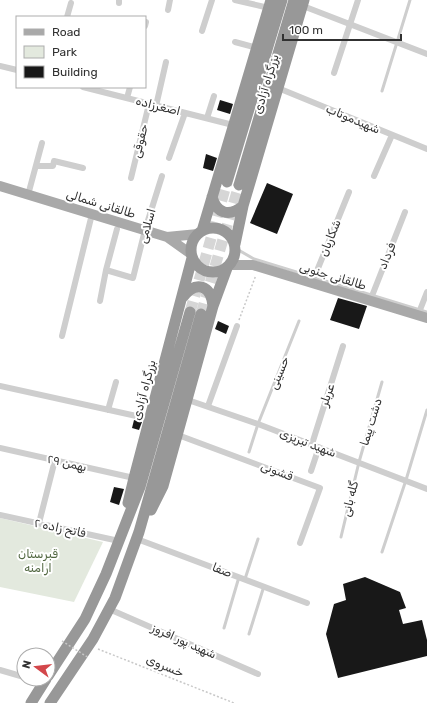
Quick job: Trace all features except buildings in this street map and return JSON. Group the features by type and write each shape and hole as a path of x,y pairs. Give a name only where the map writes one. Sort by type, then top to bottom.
{"highway":[{"name":"بزرگراه آزادی","path":"227,182 282,0"},
{"name":"بزرگراه آزادی","path":"235,246 243,206 278,88 300,2"},
{"name":"بزرگراه آزادی","path":"239,185 300,2"},
{"name":"بزرگراه آزادی","path":"200,232 270,4"},
{"path":"212,197 214,205 224,212 228,213 236,211 243,206"},
{"path":"138,535 163,486 214,306 229,267 235,257 235,246 232,237 226,232 220,228 212,228 200,232 193,240 191,247 192,256 198,268 205,272 213,273 220,272 229,267"},
{"name":"بزرگراه آزادی","path":"124,528 134,478 183,297 192,256"},
{"path":"183,297 188,290 197,287 206,289 212,297 214,306"},
{"name":"بزرگراه آزادی","path":"56,664 85,619 106,574 140,487 190,312"},
{"path":"53,701 89,645 115,598 138,535 201,314"},
{"name":"بزرگراه آزادی","path":"31,702 41,687"}],"main road":[{"name":"طالقانی شمالی","path":"0,186 167,237 192,256"},
{"path":"167,237 200,232"},
{"name":"طالقانی جنوبی","path":"229,267 253,265 313,280 423,314"}],"street":[{"path":"168,10 170,0"},
{"path":"202,31 212,0"},
{"path":"235,0 270,4"},
{"path":"334,73 358,0"},
{"path":"300,2 350,24 427,54"},
{"path":"67,16 71,3"},
{"path":"235,42 257,48"},
{"path":"156,106 166,62"},
{"path":"0,66 16,70"},
{"name":"اصغرزاده","path":"87,88 234,125"},
{"path":"127,98 130,88"},
{"name":"شهیدموتاب","path":"278,88 427,149"},
{"path":"207,118 214,96"},
{"name":"حقوقی","path":"131,178 149,104"},
{"path":"169,158 185,113"},
{"path":"374,176 392,135"},
{"path":"28,195 42,143"},
{"path":"36,166 53,166 54,160 83,168"},
{"name":"اسلامی","path":"106,270 133,278 144,230 162,176"},
{"name":"شکاریان","path":"313,280 349,192"},
{"name":"فرداد","path":"371,298 405,212"},
{"path":"62,336 92,214"},
{"path":"100,301 106,270 117,229"},
{"path":"423,314 427,292"},
{"path":"208,406 237,326"},
{"name":"عربلر","path":"312,444 343,346"},
{"path":"108,410 116,382"},
{"path":"0,386 150,419"},
{"name":"شهید تبریزی","path":"188,400 312,444 427,489"},
{"name":"قشونی","path":"178,434 320,488 300,543"},
{"path":"311,472 319,447"},
{"name":"۲۹ بهمن","path":"0,448 134,478"},
{"path":"39,523 55,460"},
{"name":"فاتح زاده ۲","path":"0,515 119,541"},
{"name":"صفا","path":"138,535 239,577 307,603"},
{"name":"شهید پور افروز","path":"109,609 258,674"},
{"path":"0,670 16,675"}],"lane":[{"path":"382,91 410,0"},
{"path":"235,246 254,259 313,280"},
{"name":"حسینی","path":"250,452 258,424 299,322"},
{"name":"دشت پیما","path":"359,462 382,382"},
{"path":"382,552 427,410"},
{"name":"گله بانی","path":"341,537 359,462"},
{"path":"245,579 258,539"},
{"path":"224,628 239,577"},
{"path":"249,634 264,586"}],"path":[{"path":"237,326 259,267"},
{"path":"62,641 89,658"},
{"name":"خسروی","path":"89,645 234,703"}],"green space":[{"name":"قبرستان ارامنه","path":"0,518 103,542 74,602 0,587"}],"tunnel":[{"path":"190,312 227,182"},
{"path":"201,314 239,185"}]}
